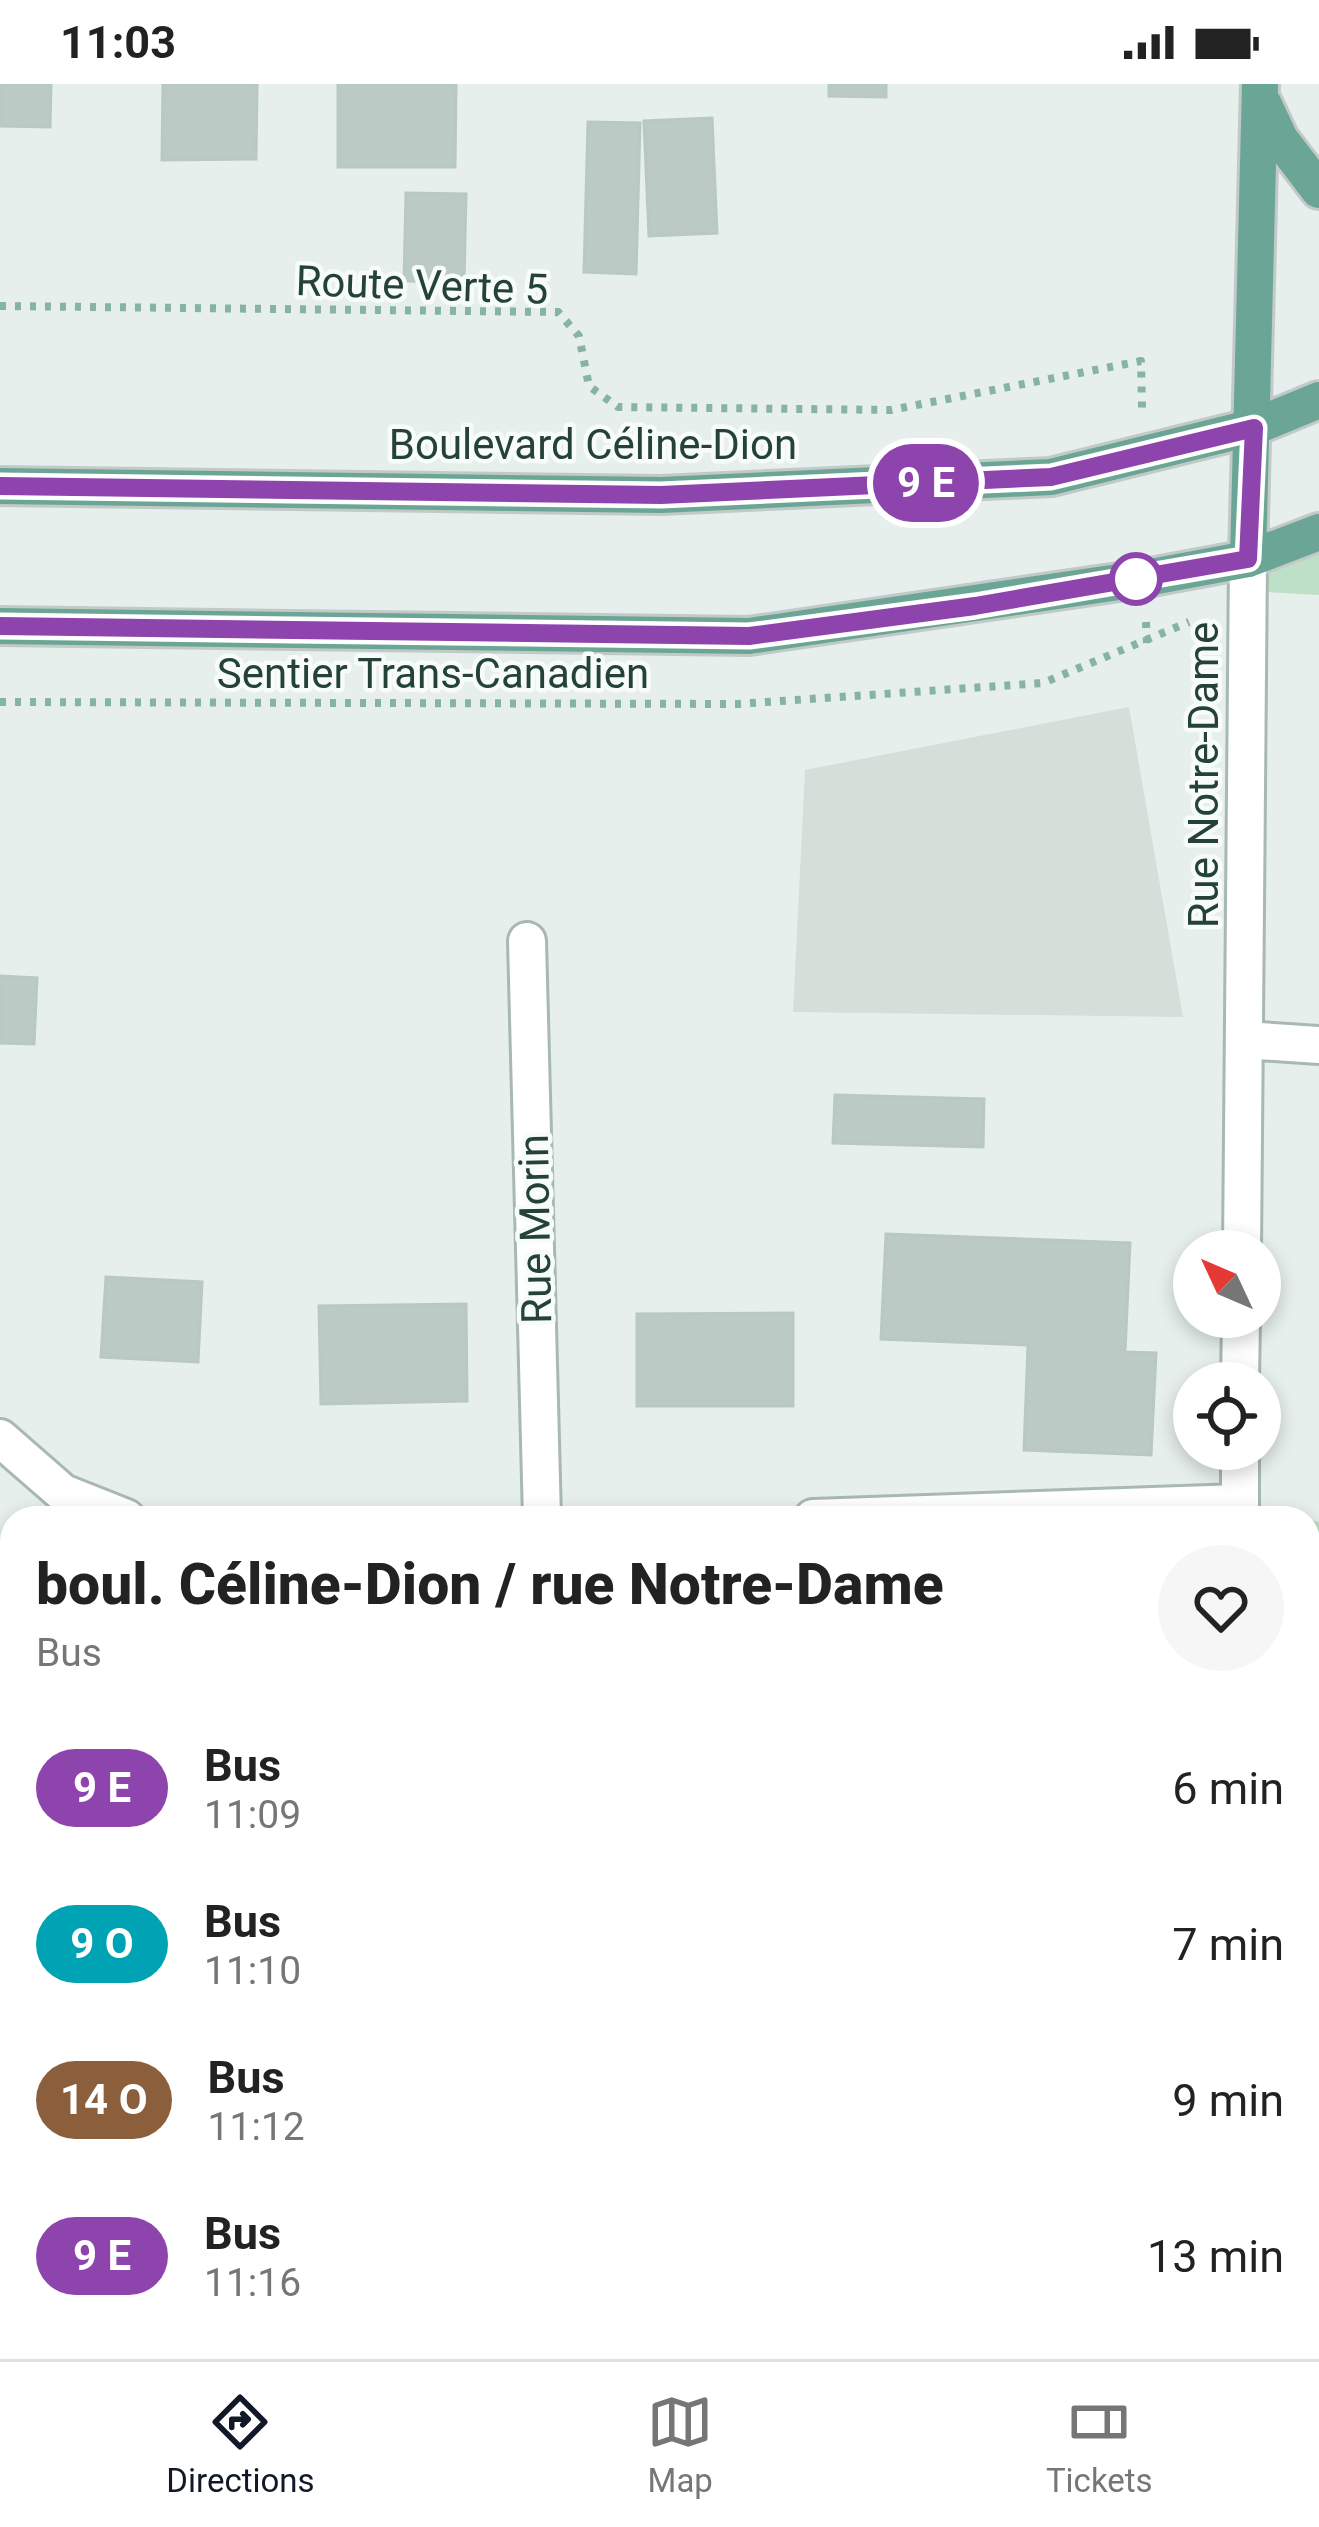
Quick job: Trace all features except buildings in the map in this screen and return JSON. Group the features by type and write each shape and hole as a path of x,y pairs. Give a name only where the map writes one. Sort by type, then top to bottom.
{"main road":[{"path":"1260,91 1280,140 1319,190"},
{"name":"Rue Notre-Dame","path":"1248,559 1260,91"},
{"name":"Boulevard Céline-Dion","path":"0,486 661,495 1051,477 1254,428 1319,400"},
{"path":"0,626 749,636 997,602 1248,559 1319,532"}],"street":[{"name":"Rue Notre-Dame","path":"1242,1230 1248,559"},
{"name":"Rue Morin","path":"527,941 542,1506"},
{"path":"1244,1040 1319,1045"},
{"path":"0,1438 63,1493 96,1506"},
{"path":"1240,1470 1240,1506"}],"path":[{"name":"Route Verte 5","path":"0,306 558,312 579,336 589,386 618,407 891,410 1142,361"},
{"name":"Sentier Trans-Canadien","path":"0,702 737,704 1043,683 1147,644"}],"shaded area":[{"path":"1129,707 1183,1017 793,1012 805,770"}],"green space":[{"path":"1319,532 1319,595 1249,591 1248,559"}],"bus line":[{"path":"0,486 661,495 1051,477 1254,428 1248,559 975,606 749,636 0,626"}]}
